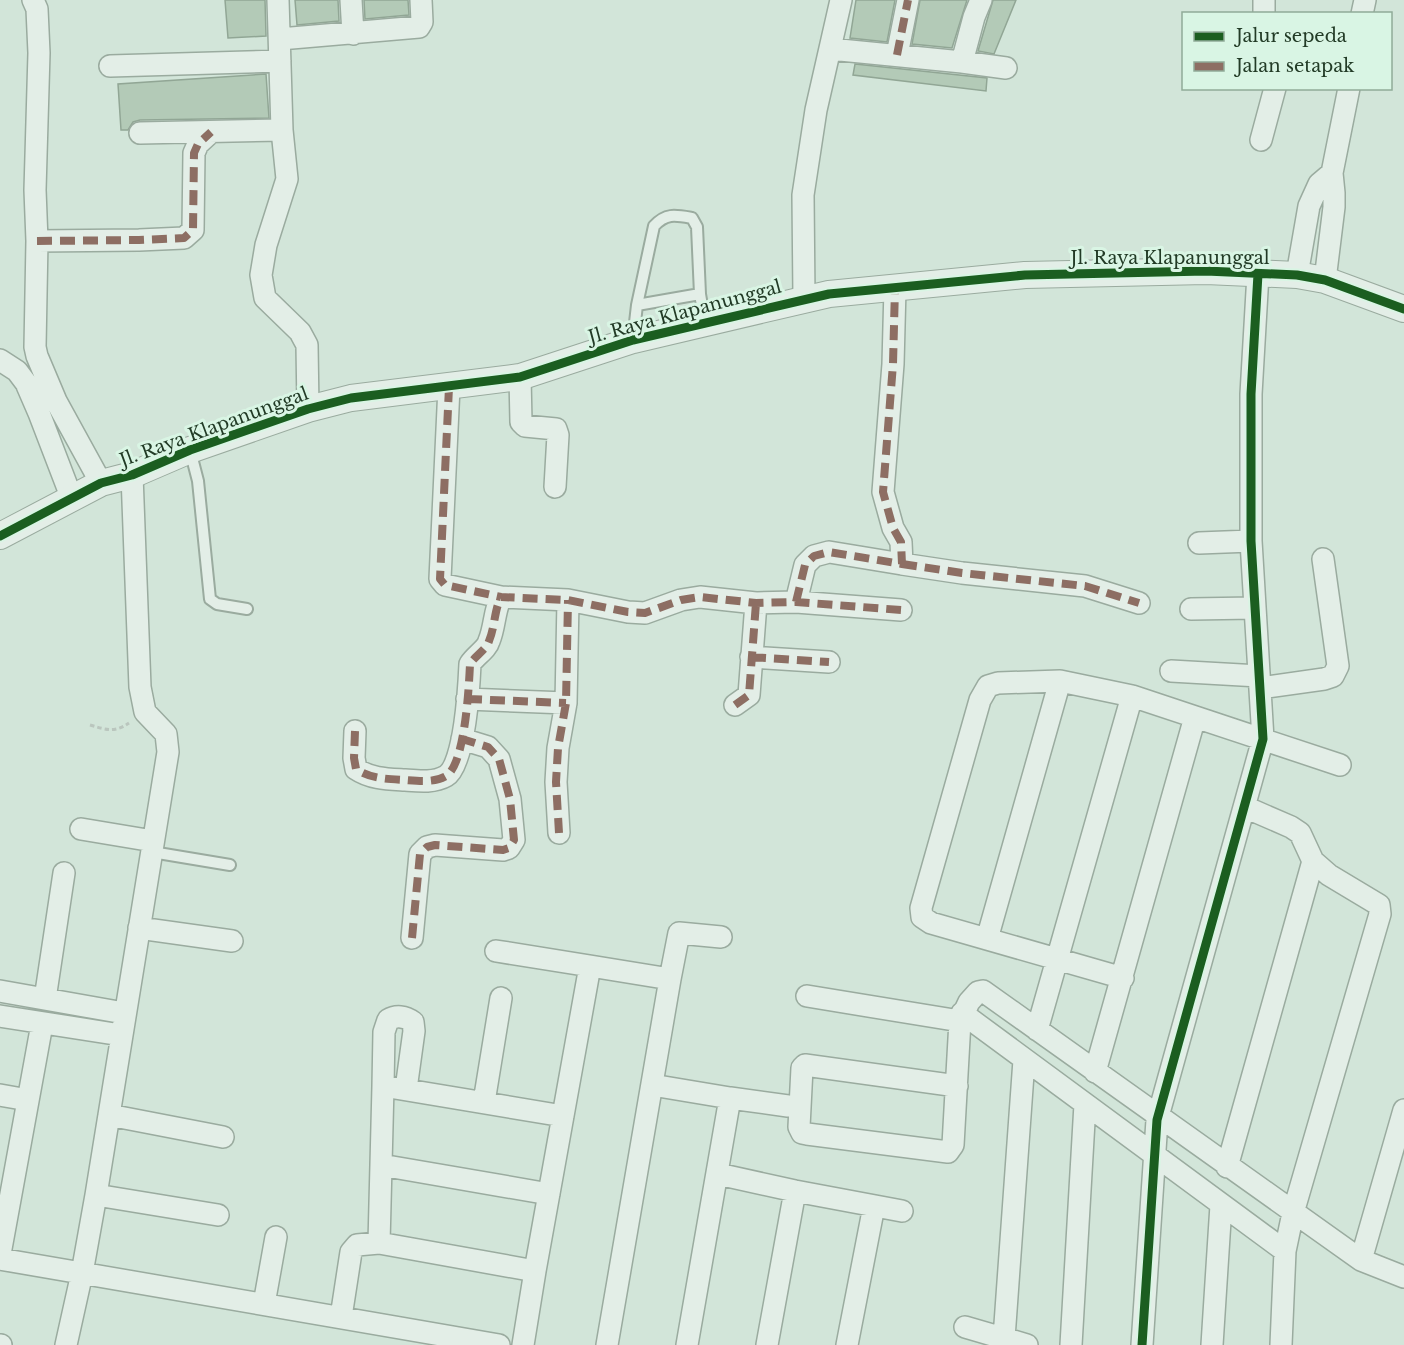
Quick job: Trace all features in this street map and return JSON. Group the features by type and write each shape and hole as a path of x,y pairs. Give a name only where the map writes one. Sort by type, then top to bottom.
{"street":[{"path":"33,0 37,9 39,53 35,337 37,356 56,401 101,483"},
{"path":"278,0 282,130 287,179 266,245 261,275 265,298 300,332 307,345 308,409"},
{"path":"351,0 352,34"},
{"path":"280,39 419,27 422,22 421,0"},
{"path":"804,298 803,195 816,110 841,0"},
{"path":"897,56 908,0"},
{"path":"962,62 977,6"},
{"path":"830,49 1006,68"},
{"path":"110,66 280,61"},
{"path":"1261,140 1274,90"},
{"path":"1325,280 1334,207 1332,173 1350,90"},
{"path":"140,133 282,130"},
{"path":"37,241 139,240 183,238 189,235 193,230 194,153 198,144 211,132"},
{"path":"1297,275 1309,206 1319,184 1332,173"},
{"name":"Jl. Raya Klapanunggal","path":"0,536 101,483 132,475 190,450 308,409 351,398 520,376 633,340 804,298 1025,275 1173,271 1297,275 1325,280 1404,309"},
{"path":"1142,1345 1158,1118 1263,739 1251,541 1251,394 1258,274"},
{"path":"895,288 893,364 883,492 893,528 901,542 902,564"},
{"path":"37,356 9,365 26,383 72,499"},
{"path":"520,376 521,423 525,426 555,429 557,432 555,487"},
{"path":"449,387 440,579 445,585 501,597 568,600 628,612 645,613 681,600 700,597 756,603 796,602 901,610"},
{"path":"66,1345 82,1273 110,1115 124,1013 168,752 166,734 146,712 140,687 132,475"},
{"path":"1199,543 1251,541"},
{"path":"796,602 805,565 814,556 829,552 962,573 1085,586 1138,603"},
{"path":"1171,671 1259,682 1324,679 1333,676 1338,666 1323,559"},
{"path":"356,731 354,758 356,769 366,776 431,781 448,775 456,763 462,739 470,664 490,640 501,597"},
{"path":"559,833 556,782 558,748 566,703 568,600"},
{"path":"735,705 749,695 756,603"},
{"path":"1191,609 1254,608"},
{"path":"752,657 829,662"},
{"path":"987,939 1060,681"},
{"path":"1123,978 931,923 922,917 921,908 980,700 988,686 998,683 1060,681 1132,696 1340,765"},
{"path":"1037,1030 1132,696"},
{"path":"468,699 566,703"},
{"path":"1095,1072 1195,717"},
{"path":"412,938 414,894 420,854 427,847 435,845 504,850 509,848 514,840 510,799 499,759 488,747 462,739"},
{"path":"1245,807 1291,826 1300,833 1313,861 1329,875 1379,905 1380,914 1293,1213 1285,1251 1285,1344"},
{"path":"81,829 152,846"},
{"path":"1227,1167 1313,861"},
{"path":"45,999 64,873"},
{"path":"139,928 232,940"},
{"path":"607,1345 651,1085 680,933 721,937"},
{"path":"496,951 670,979"},
{"path":"523,1345 590,966"},
{"path":"957,1086 805,1065 802,1068 799,1127 802,1133 807,1134 946,1152 951,1150 953,1145 957,1086 961,1017 969,1002 978,992 983,991 1158,1118 1361,1260 1404,1278"},
{"path":"0,992 124,1013"},
{"path":"807,996 961,1017 1154,1150 1221,1205 1285,1251"},
{"path":"484,1102 501,998"},
{"path":"0,1016 121,1035"},
{"path":"379,1243 384,1032 388,1020 394,1017 408,1018 413,1022 414,1031 406,1089"},
{"path":"42,1024 28,1100 7,1180 0,1256 82,1273 499,1345"},
{"path":"1004,1338 1024,1060"},
{"path":"651,1085 788,1106"},
{"path":"383,1086 563,1116"},
{"path":"0,1095 28,1100"},
{"path":"687,1345 730,1098"},
{"path":"1071,1345 1085,1104"},
{"path":"1361,1260 1404,1110"},
{"path":"110,1115 223,1137"},
{"path":"381,1165 549,1194"},
{"path":"718,1174 902,1211"},
{"path":"766,1345 795,1191"},
{"path":"96,1195 218,1215"},
{"path":"1212,1345 1221,1205"},
{"path":"847,1345 874,1206"},
{"path":"264,1304 276,1237"},
{"path":"341,1317 351,1252 357,1245 379,1243 535,1271"},
{"path":"965,1327 1027,1345"}],"lane":[{"path":"633,340 637,304 654,226 662,217 677,215 692,218 697,226 700,294 705,323"},
{"path":"637,304 700,294"},
{"path":"190,450 198,481 210,599 217,604 248,609"},
{"path":"152,846 230,865"}],"path":[{"path":"90,725 111,731 120,729 146,712"}],"building":[{"path":"225,0 265,0 266,36 228,38"},
{"path":"295,0 338,0 339,21 297,25"},
{"path":"364,0 408,0 409,15 365,19"},
{"path":"856,0 895,0 887,42 850,38"},
{"path":"920,0 967,0 952,48 912,44"},
{"path":"993,0 1016,0 994,54 978,51"},
{"path":"855,64 987,78 986,91 853,75"},
{"path":"266,74 269,118 140,120 133,122 128,130 121,130 118,84"}],"marked path":[{"path":"897,55 908,0"},
{"path":"37,241 184,238 193,230 194,153 198,144 211,132"},
{"path":"796,602 805,565 814,556 829,552 902,564 901,542 893,528 883,492 893,364 895,288"},
{"path":"449,387 440,579 445,585 501,597"},
{"path":"902,564 1085,586 1139,603"},
{"path":"355,731 356,769 368,775 421,781 431,781 446,776 458,757 462,742 470,664 488,644 501,597 568,600 628,612 645,613 681,600 700,597 756,603 796,602 901,610"},
{"path":"559,833 556,782 558,748 566,703 568,600"},
{"path":"735,705 749,695 756,603"},
{"path":"751,657 829,662"},
{"path":"467,699 566,703"},
{"path":"412,938 420,854 427,847 435,845 503,850 509,848 514,840 510,799 499,759 488,747 462,739"}],"cycle path":[{"path":"0,536 101,483 132,475 190,450 308,409 351,398 520,377 633,340 829,294 1025,275 1206,271 1297,275 1325,280 1404,309"},
{"path":"1142,1345 1157,1120 1263,739 1251,541 1251,394 1258,274"}]}
